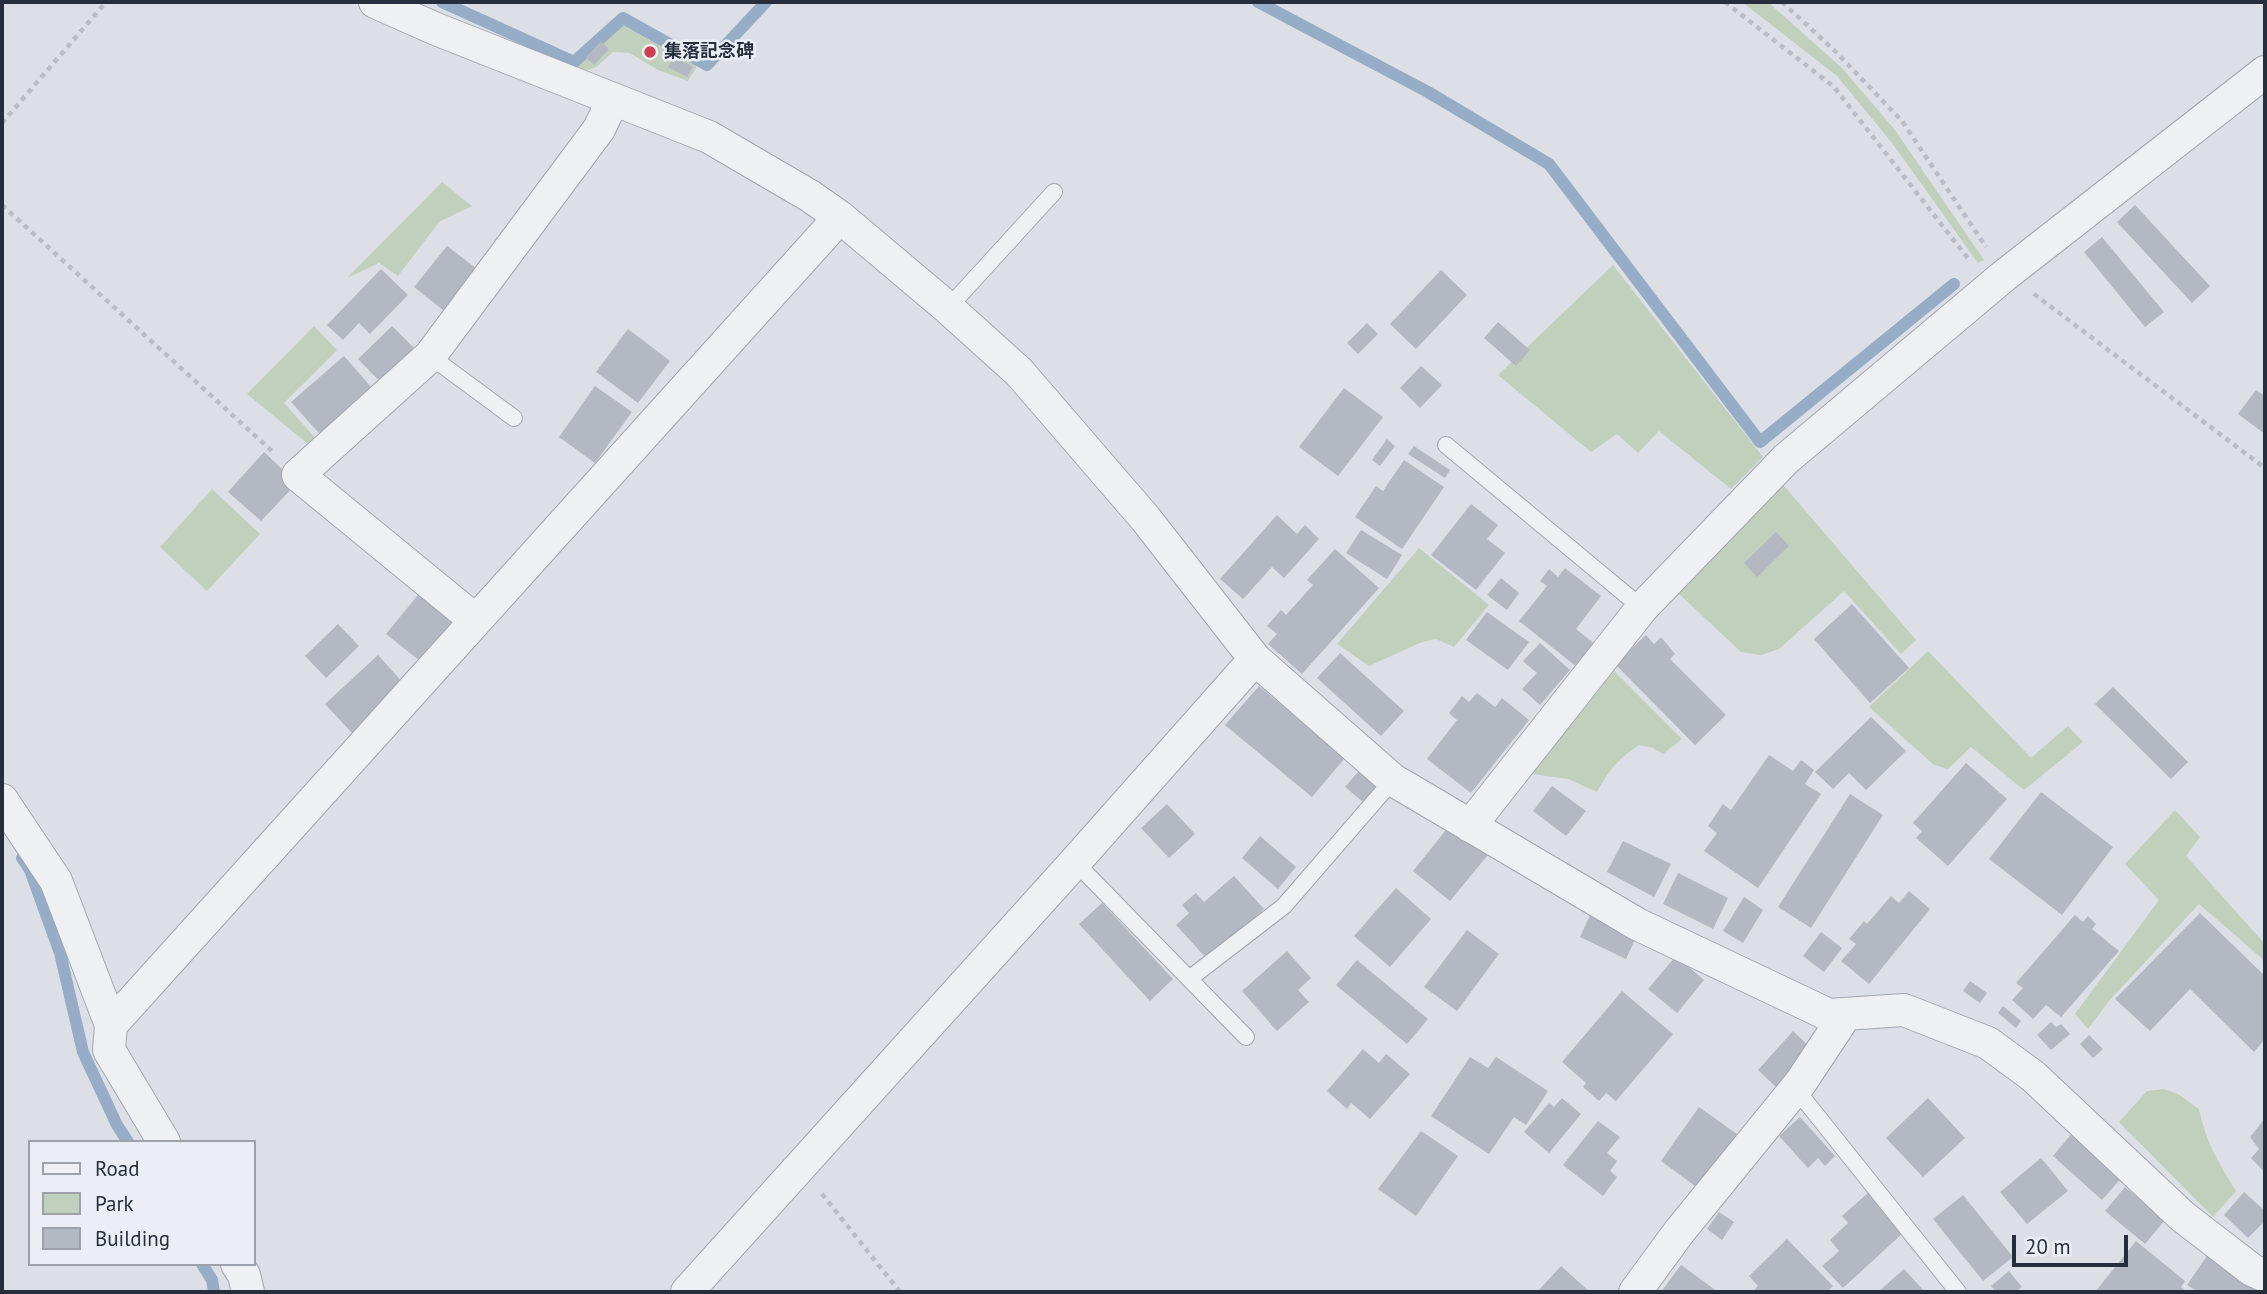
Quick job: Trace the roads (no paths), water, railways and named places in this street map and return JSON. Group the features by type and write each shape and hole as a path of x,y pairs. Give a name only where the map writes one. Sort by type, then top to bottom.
{"street":[{"path":"375,2 436,29 709,136 810,195 948,308 1019,372 1145,518 1255,659 1393,779 1637,924 1829,1015 1904,1010 1988,1043 2033,1076 2182,1216 2252,1270 2265,1276"},
{"path":"1470,826 1642,608 1786,459 1998,280 2265,72"},
{"path":"474,620 298,475 430,356 599,129 613,100"},
{"path":"111,1024 840,218"},
{"path":"687,1292 1255,659"},
{"path":"2,800 56,881 111,1024 109,1049 163,1140"},
{"path":"1635,1292 1679,1232 1795,1088 1846,1014"},
{"path":"238,1266 244,1275 248,1292"}],"lane":[{"path":"948,308 1054,192"},
{"path":"430,356 514,418"},
{"path":"1446,445 1642,608"},
{"path":"1189,979 1284,906 1393,779"},
{"path":"1075,862 1246,1037"},
{"path":"1795,1088 1958,1292"}],"waterway":[{"path":"442,2 574,62 623,18 707,65 766,2"},
{"path":"1258,2 1428,92 1549,164 1760,442 1954,284"},
{"path":"22,858 30,870 60,953 83,1052 127,1140"},
{"path":"203,1266 212,1280 214,1292"}],"place":[{"name":"集落記念碑","path":"650,52"}]}
